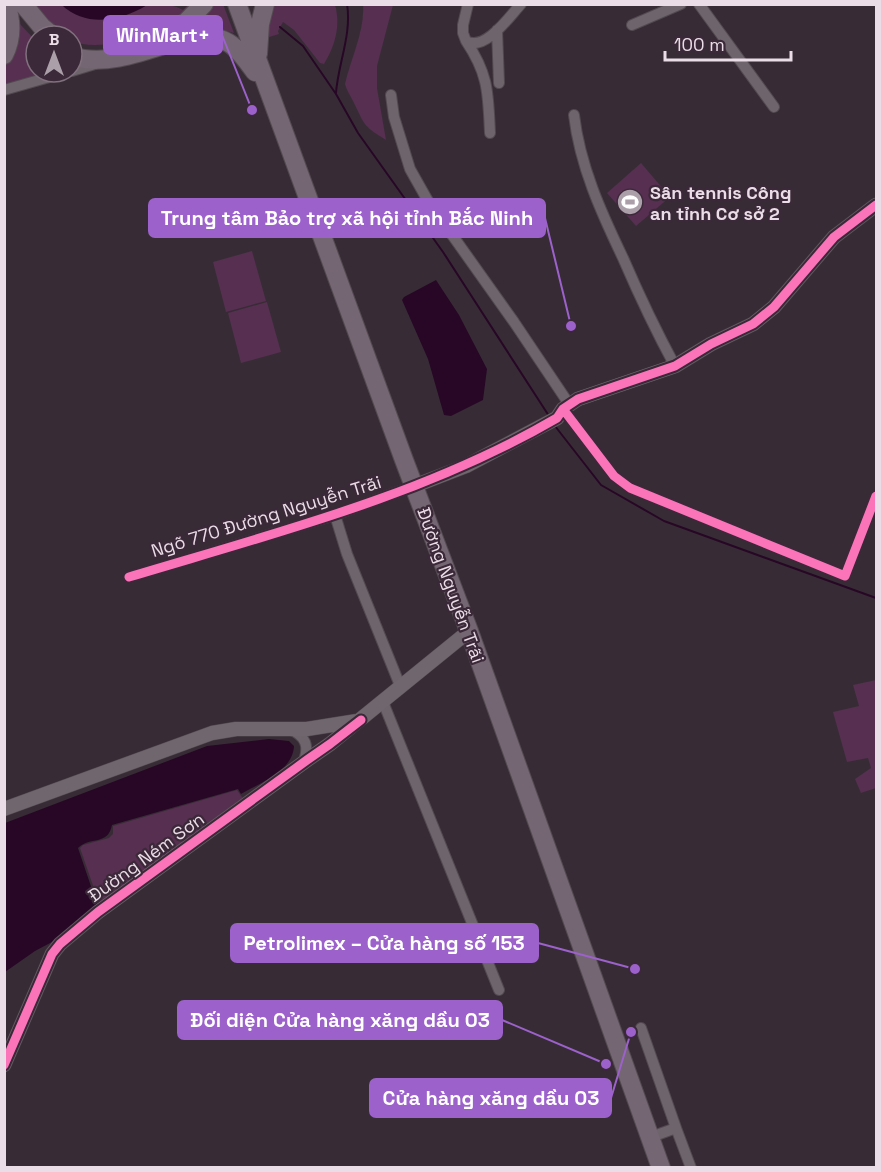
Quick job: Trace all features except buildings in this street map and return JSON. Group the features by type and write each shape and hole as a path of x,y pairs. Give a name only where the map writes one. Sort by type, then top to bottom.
{"highway":[{"path":"4,55 9,45 10,28 10,16 6,4"},
{"path":"11,4 28,24"},
{"path":"23,4 40,24"},
{"path":"84,48 105,50 131,44 170,30 185,23 204,4"},
{"name":"Đường Nguyễn Trãi","path":"237,4 469,631 661,1167"},
{"path":"257,59 260,24 265,4"},
{"path":"84,59 108,60 196,35 209,36 224,39 237,48 268,90"}],"street":[{"path":"468,4 463,33 486,81 490,133"},
{"path":"466,41 474,44 481,43 497,30 521,4"},
{"path":"632,25 681,4"},
{"path":"699,4 774,107"},
{"path":"497,30 499,83"},
{"path":"84,67 108,60"},
{"path":"4,90 25,84"},
{"path":"390,95 397,128 410,169 428,201 514,322 564,410 614,476 630,488 845,576 876,496"},
{"path":"574,115 577,141 591,185 610,231 675,366"},
{"path":"414,486 466,466 540,427 578,399 675,366 711,344 741,332 767,315 834,237 876,206"},
{"name":"Ngõ 770 Đường Nguyễn Trãi","path":"129,577 334,515 414,486"},
{"path":"334,515 347,554 401,688"},
{"name":"Đường Ném Sơn","path":"4,1065 52,954 60,944 98,912 330,744 469,631"},
{"path":"383,702 499,990"},
{"path":"4,809 212,733 236,729 324,727 361,720"},
{"path":"289,729 301,735 305,740 307,752 303,763"},
{"path":"641,1028 691,1167"},
{"path":"651,1137 676,1128"}],"shaded area":[{"path":"161,4 183,10 188,5 197,5 172,23 156,31 102,45 84,44 84,24 48,24 27,5 62,5 66,9 139,9"},
{"path":"223,4 234,33 206,26 193,27 210,5"},
{"path":"62,5 147,5 126,15 104,20 82,17"},
{"path":"272,5 335,5 336,35 324,64 320,63 294,30 283,22 278,31 279,34 266,38"},
{"path":"363,5 393,5 377,66 377,88 386,140 365,124 345,84 360,34"},
{"path":"19,23 24,28 24,81 5,87 5,64"},
{"path":"641,163 670,197 636,226 607,193"},
{"path":"252,251 266,301 226,312 213,262"},
{"path":"436,280 459,315 487,369 483,400 451,416 444,415 428,359 402,300"},
{"path":"267,302 281,352 241,363 228,313"},
{"path":"876,680 876,788 861,793 855,779 871,768 868,758 847,762 833,712 859,706 853,685"},
{"path":"269,739 289,741 294,746 288,762 266,781 241,794 238,789 112,825 107,836 78,848 97,904 52,942 5,972 5,823 207,746"},
{"path":"237,790 244,800 99,903 80,848 83,845 109,838 113,834 113,826"}],"waterway":[{"path":"336,93 348,26 347,4"},
{"path":"280,27 303,46 336,94 358,133 443,252 549,416"},
{"path":"555,426 601,485 664,521 876,598"}],"cycle path":[{"path":"129,577 294,528 402,491 507,445 557,418 563,409 578,399 675,366 711,344 753,324 774,307 834,237 876,205"},
{"path":"563,409 614,476 630,488 845,576 876,496"},
{"path":"4,1065 52,954 60,944 98,912 361,720"}],"place":[{"name":"WinMart+","path":"252,110"},
{"name":"Sân tennis Công an tỉnh Cơ sở 2","path":"630,202"},
{"name":"Trung tâm Bảo trợ xã hội tỉnh Bắc Ninh","path":"571,326"},
{"name":"Petrolimex – Cửa hàng số 153","path":"635,969"},
{"name":"Cửa hàng xăng dầu 03","path":"631,1032"},
{"name":"Đối diện Cửa hàng xăng dầu 03","path":"606,1064"}]}
